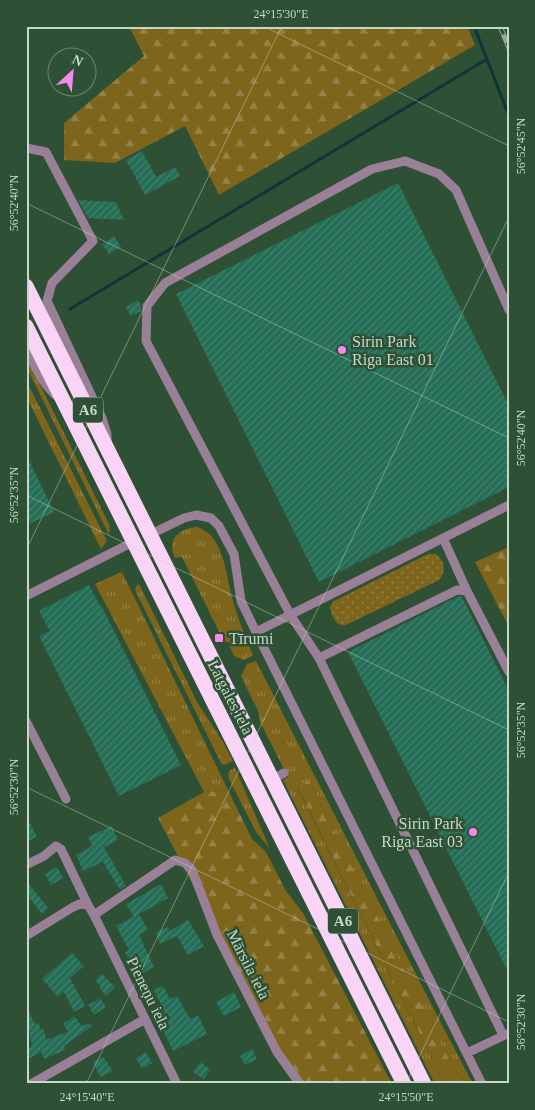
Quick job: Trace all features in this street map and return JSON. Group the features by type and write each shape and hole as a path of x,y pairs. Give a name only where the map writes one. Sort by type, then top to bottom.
{"highway":[{"name":"Latgales iela","path":"26,286 149,535 278,776 424,1084"},
{"name":"Latgales iela","path":"26,326 404,1084"},
{"path":"133,542 149,535"}],"street":[{"name":"Latgales iela","path":"26,148 46,152 93,241 52,284 47,301 102,418 108,434 107,449"},
{"path":"467,1053 506,1034 319,658 291,616 146,341 147,306 165,283 372,169 405,161 439,174 456,190 509,310"},
{"path":"26,349 51,393 64,402"},
{"path":"256,632 509,505"},
{"path":"149,535 184,518 196,515 211,518 219,526 234,554 241,601 482,1084"},
{"path":"443,538 509,672"},
{"path":"26,596 133,542"},
{"path":"319,658 456,590 467,590"},
{"path":"26,721 66,799"},
{"name":"Pieneņu iela","path":"26,865 44,856 56,846 62,849 177,1084"},
{"name":"Mārsila iela","path":"94,915 175,860 185,862 192,870 217,935 277,1052 300,1084"},
{"path":"26,936 73,907 80,904 88,905"},
{"path":"30,1084 145,1019"}],"green space":[{"path":"129,26 467,26 475,45 219,195 185,126 115,163 64,160 64,123 94,98 98,98 98,95 144,56"},
{"path":"26,356 109,524 109,535 26,366"},
{"path":"26,380 107,541 101,549 26,396"},
{"path":"197,527 206,531 213,538 222,557 236,612 253,655 244,660 234,656 228,642 224,642 182,557 175,558 172,545 176,536 180,532"},
{"path":"509,547 509,627 475,562"},
{"path":"428,554 436,554 443,564 444,570 439,580 346,625 337,623 330,607 334,601"},
{"path":"121,572 228,790 204,792 95,584"},
{"path":"139,584 197,702 233,761 224,765 221,763 135,590"},
{"path":"256,661 473,1084 435,1084 283,780 288,777 260,722 258,711 241,676 247,664","holes":["309,780 454,1072 442,1078 297,787"]},
{"path":"235,768 270,849 256,832 228,777 229,771"},
{"path":"309,780 455,1072 442,1078 297,786"},
{"path":"228,790 252,839 266,852 286,891 303,913 392,1084 297,1084 158,818 204,792"}],"building":[{"path":"142,151 156,177 175,167 180,176 145,195 126,160"},
{"name":"Sirin Park Riga East 01","path":"398,183 509,406 509,487 319,582 176,294"},
{"path":"78,200 116,202 124,220 88,218"},
{"path":"114,236 121,247 109,254 102,244"},
{"path":"138,300 141,305 141,311 131,316 126,307"},
{"path":"26,454 54,512 29,524 26,518"},
{"path":"89,585 101,605 181,765 119,796 39,636 50,631 39,611"},
{"name":"Sirin Park Riga East 03","path":"459,596 462,597 509,691 509,974 348,652"},
{"path":"26,815 37,837 26,842"},
{"path":"112,826 118,840 104,847 126,886 120,890 103,862 83,871 76,855 92,846 88,837"},
{"path":"57,867 63,878 51,885 45,874"},
{"path":"26,880 48,908 42,914 26,894"},
{"path":"161,884 168,898 134,917 126,904"},
{"path":"139,914 148,930 139,935 154,967 137,976 125,952 129,950 116,926"},
{"path":"188,920 204,946 188,955 177,936 160,944 156,932 168,927 170,931"},
{"path":"72,953 84,966 70,978 85,1006 74,1012 64,992 58,997 42,979"},
{"path":"102,974 115,987 106,996 95,980"},
{"path":"163,986 170,999 177,996 190,1019 198,1015 207,1034 173,1051 156,1017 165,1013 154,990"},
{"path":"234,992 241,1007 224,1016 216,1002"},
{"path":"100,998 106,1007 94,1015 88,1005"},
{"path":"27,1008 35,1024 39,1023 40,1030 44,1029 46,1040 68,1032 63,1024 74,1016 82,1026 90,1023 92,1026 64,1046 65,1050 44,1059 41,1052 26,1060 26,1050 32,1046 26,1017"},
{"path":"252,1049 257,1059 245,1065 240,1056"},
{"path":"146,1052 152,1063 141,1067 136,1058"},
{"path":"103,1057 113,1071 100,1077 93,1062"},
{"path":"200,1062 210,1069 204,1079 193,1072"}],"waterway":[{"path":"474,26 509,116"},
{"path":"70,309 487,59"}],"railway":[{"path":"500,26 509,48"}],"place":[{"name":"Sirin Park Riga East 01","path":"342,350"},
{"name":"Tīrumi","path":"219,638"},
{"name":"Sirin Park Riga East 03","path":"473,832"}]}
